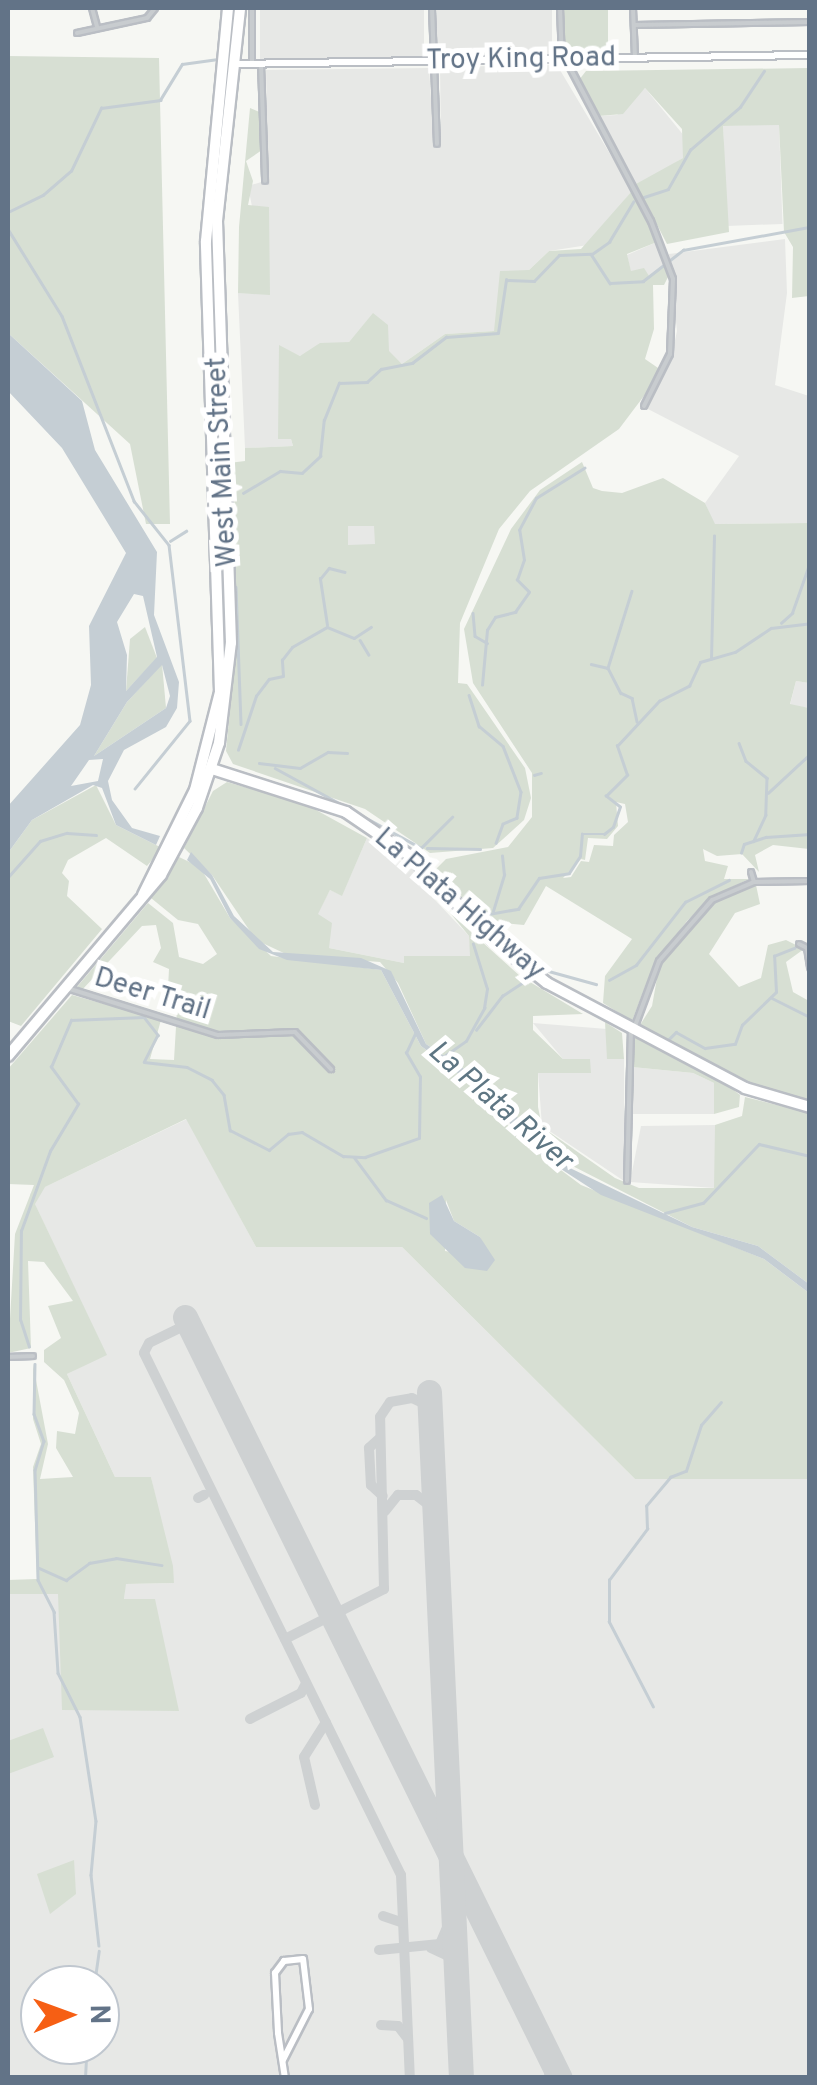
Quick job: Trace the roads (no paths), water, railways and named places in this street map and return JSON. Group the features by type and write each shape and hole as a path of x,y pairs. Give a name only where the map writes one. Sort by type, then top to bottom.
{"highway":[{"name":"West Main Street","path":"142,896 192,797 223,703 206,289 218,94 228,8"},
{"name":"West Main Street","path":"8,1056 142,896 182,839 212,769 231,644 215,289 240,8"},
{"path":"218,94 233,64 224,49"},
{"path":"223,703 224,760 267,783"},
{"path":"192,797 212,769"},
{"name":"La Plata Highway","path":"212,769 321,800 380,833 522,965 632,1029 756,1093 810,1107"},
{"path":"182,839 217,782 267,783"}],"main road":[{"name":"Troy King Road","path":"233,64 810,55"},
{"path":"283,2060 293,2031 308,2015 306,1960 289,1959 274,1972 278,2033 285,2078"},
{"path":"278,2033 293,2031"}],"street":[{"path":"92,8 97,28"},
{"path":"77,33 148,18 155,8"},
{"path":"252,8 266,181"},
{"path":"432,8 437,144"},
{"path":"560,8 564,60 651,221 673,279 670,354 644,406"},
{"path":"633,8 635,58"},
{"path":"634,25 810,22"},
{"path":"751,872 754,882"},
{"path":"789,881 789,892"},
{"path":"627,1181 632,1029 649,1003 656,966 696,914 719,895 754,882 810,881"},
{"path":"799,944 807,948 810,968"},
{"name":"Deer Trail","path":"66,986 218,1036 294,1032 331,1069"},
{"path":"8,1357 33,1356"}],"water":[{"path":"8,333 82,401 95,450 157,552 154,615 179,682 177,708 166,727 124,750 108,781 112,800 132,828 160,836 156,845 116,825 102,788 93,785 32,820 8,853 8,806 80,725 91,685 89,626 126,553 62,448 8,391","holes":["134,594 143,596 157,657 126,691 127,655 117,622","162,665 170,696 166,708 94,756 127,702","103,759 98,781 71,786 89,760"]},
{"name":"La Plata River","path":"191,852 212,875 234,916 273,952 361,958 391,971 426,1044 472,1074 570,1168 692,1227 758,1246 809,1284 809,1293 764,1259 601,1195 544,1158 467,1080 421,1046 381,970 287,960 259,949 230,918 210,879 187,860"},
{"path":"442,1195 454,1221 480,1237 495,1260 487,1271 465,1268 430,1234 429,1203"}],"waterway":[{"path":"8,212 43,195 71,171 101,108 160,100 182,64 218,59"},
{"path":"644,197 668,189 690,150 740,107 764,71"},
{"path":"592,254 609,242 633,202"},
{"path":"243,493 280,471 302,473 320,456 324,420 339,383 367,382 381,369 412,363 446,337 498,333 506,280 534,281 559,255 591,254 610,283 643,281 683,250 810,227"},
{"path":"8,229 62,316 134,501 169,545 190,721 135,789"},
{"path":"482,685 487,630 495,617 515,612 529,592 517,580 524,560 519,530 536,498 584,468"},
{"path":"170,541 186,531"},
{"path":"711,659 714,536"},
{"path":"781,623 792,613 810,562"},
{"path":"327,625 320,579 329,568 345,572"},
{"path":"236,587 241,724"},
{"path":"632,591 608,668 621,693 632,698 637,721"},
{"path":"473,613 475,636 487,643"},
{"path":"483,915 518,909 539,878 569,873 580,856 582,834 604,834 613,827 620,807 606,796 627,775 617,746 659,701 689,686 700,662 735,652 771,628 810,623"},
{"path":"238,750 256,696 269,679 283,676 282,660 292,647 327,627 354,638 371,627"},
{"path":"360,640 369,655"},
{"path":"591,664 608,668"},
{"path":"469,695 479,726 503,746 521,792 517,818 503,824 496,843"},
{"path":"739,743 746,761 767,778 766,815 754,841"},
{"path":"259,763 300,768 328,752 347,753"},
{"path":"768,793 810,754"},
{"path":"275,768 421,848 452,817"},
{"path":"534,775 541,773"},
{"path":"8,877 40,841 67,833 96,835"},
{"path":"741,853 744,844 766,837 810,834"},
{"path":"427,848 480,849"},
{"path":"493,911 504,875 502,856"},
{"path":"609,980 636,965 685,902 729,880"},
{"name":"La Plata River","path":"443,1057 466,1041 484,1008 487,989 473,944"},
{"path":"666,1042 676,1032 705,1048 735,1044 742,1025 776,992 774,956 794,948"},
{"path":"545,970 596,984"},
{"path":"476,1030 502,996 522,983"},
{"path":"772,998 810,1017"},
{"name":"La Plata River","path":"29,1347 20,1320 21,1231 50,1151 78,1104 51,1067 71,1020 144,1017 158,1035 144,1062 187,1067 212,1080 224,1095 230,1130 269,1150 288,1134 302,1132 343,1156 365,1157 419,1138 420,1077 406,1053 415,1034"},
{"path":"665,1213 703,1203 759,1144 810,1156"},
{"path":"354,1157 386,1200 426,1218"},
{"path":"35,1364 34,1414 44,1441 35,1470 38,1580 54,1612 58,1673 80,1717 96,1821 91,1875 99,1946"},
{"path":"653,1707 609,1622 609,1580 647,1529 646,1506 670,1477 686,1471 701,1425 721,1402"},
{"path":"39,1568 66,1580 89,1563 116,1558 161,1565"},
{"path":"97,1965 99,1951"},
{"path":"85,2078 86,2065"}]}
